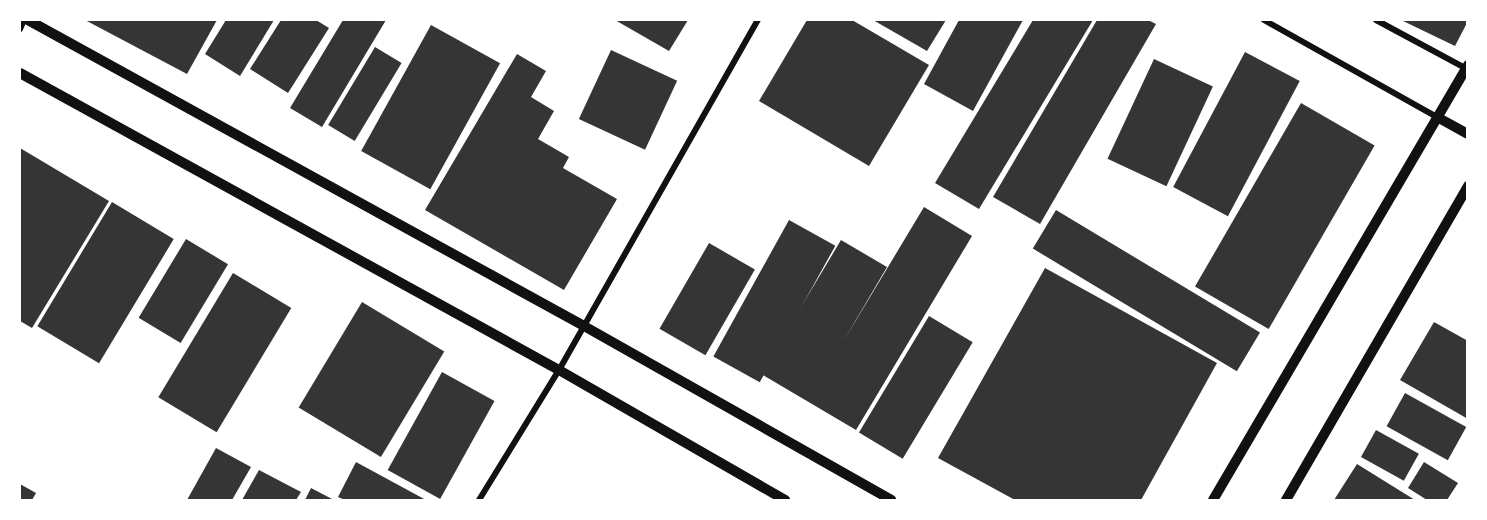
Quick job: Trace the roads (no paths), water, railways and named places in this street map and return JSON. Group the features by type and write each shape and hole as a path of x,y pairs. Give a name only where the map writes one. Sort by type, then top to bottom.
{"street":[{"path":"20,28 26,20 584,326 891,501"},
{"path":"479,501 559,370 758,20"},
{"path":"1264,20 1467,134"},
{"path":"1213,501 1467,68 1376,20"},
{"path":"20,73 559,370 785,501"},
{"path":"1286,501 1467,186"}]}
